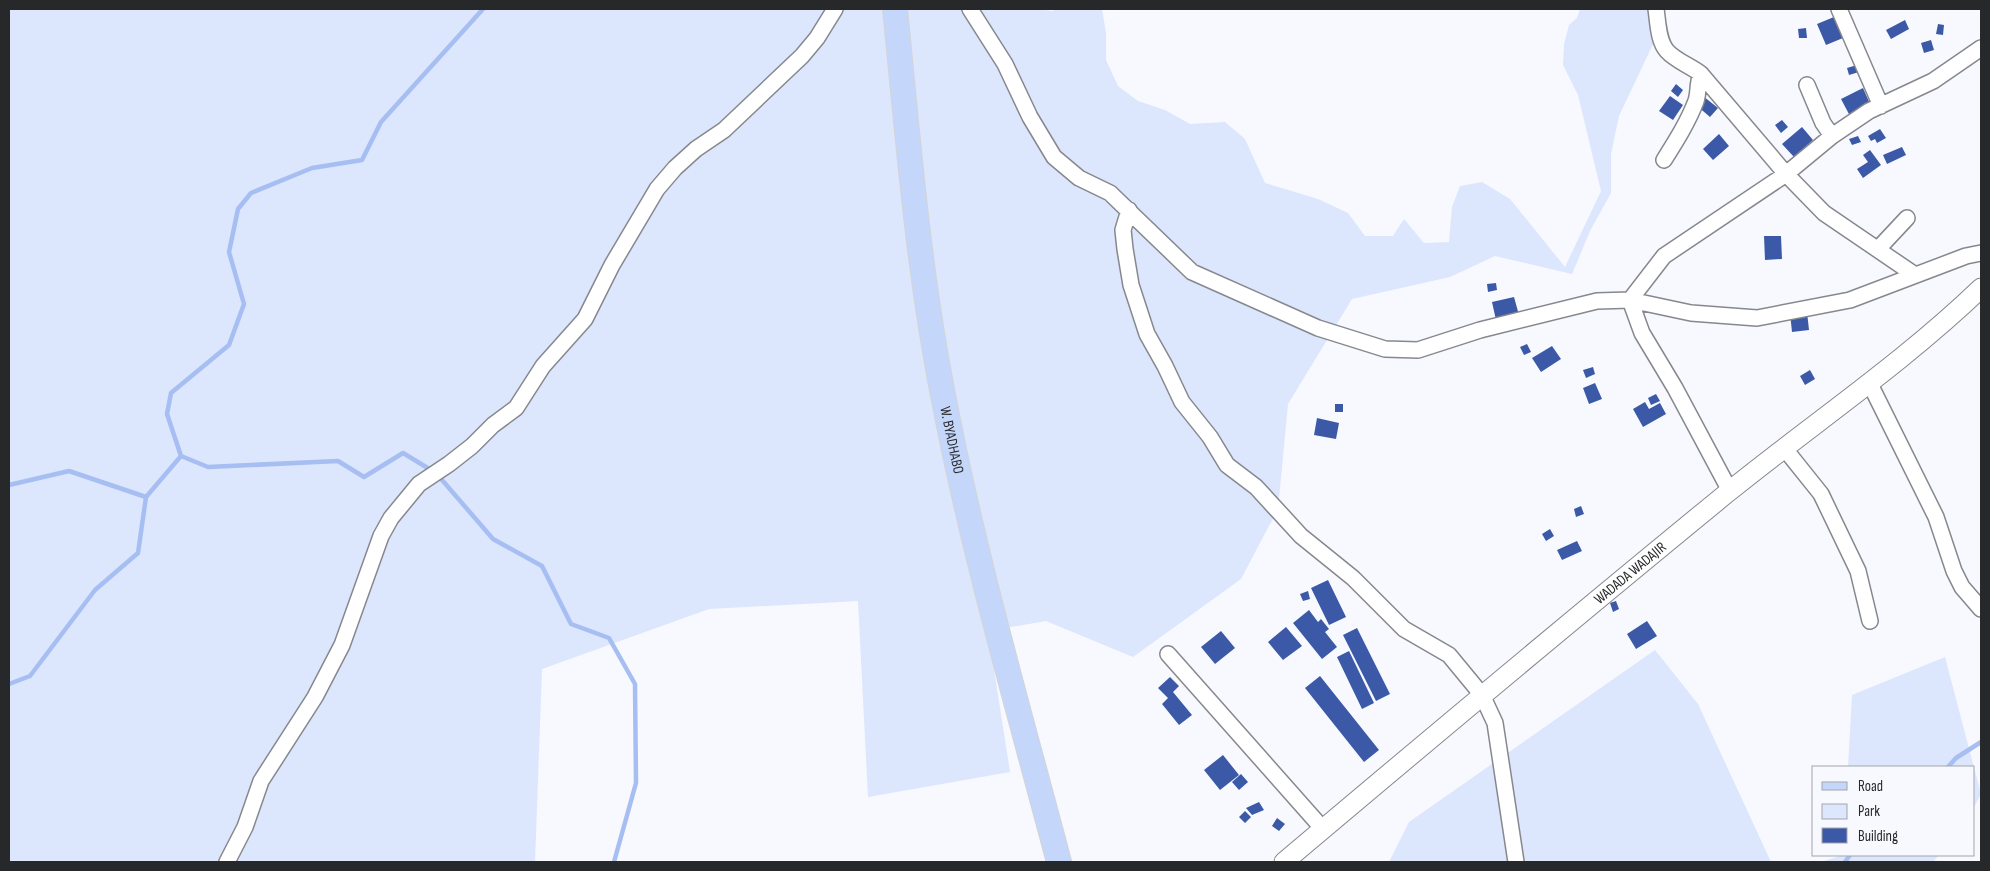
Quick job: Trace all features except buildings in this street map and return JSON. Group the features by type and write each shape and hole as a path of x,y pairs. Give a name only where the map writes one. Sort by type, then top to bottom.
{"main road":[{"name":"W. BYADHABO","path":"895,9 926,299 942,394 972,539 1059,862"}],"street":[{"path":"227,862 245,827 261,781 315,697 342,645 381,536 391,518 419,484 472,446 492,425 516,408 543,366 585,319 612,265 657,190 675,168 696,149 724,130 802,56 817,38 835,9"},
{"path":"970,9 1005,64 1030,117 1054,156 1079,178 1110,193 1158,242 1192,272 1318,328 1385,348 1418,350 1480,330 1597,301 1630,300 1691,313 1757,318 1850,300 1981,252"},
{"path":"1656,9 1662,42 1668,52 1692,66 1701,74 1786,174 1824,213 1915,275"},
{"path":"1839,9 1881,106"},
{"path":"1630,300 1664,256 1786,174 1832,136 1881,106 1933,81 1981,48"},
{"path":"1664,160 1678,138 1697,98 1697,84 1701,74"},
{"path":"1807,85 1823,123 1832,136"},
{"path":"1128,210 1122,230 1131,285 1147,334 1182,402 1210,437 1227,465 1256,487 1301,536 1353,578 1404,629 1448,655 1482,695 1495,723 1516,862"},
{"path":"1878,249 1907,218"},
{"name":"WADADA WADAJIR","path":"1284,862 1482,695 1730,491 1869,382 1981,288"},
{"path":"1630,300 1642,333 1675,388 1730,491"},
{"path":"1869,382 1936,517 1954,571 1962,587 1981,609"},
{"path":"1785,449 1821,494 1858,571 1870,621"},
{"path":"1168,654 1323,829"}],"green space":[{"path":"9,9 1036,9 1053,11 1055,9 1102,9 1106,33 1106,60 1118,86 1138,101 1165,110 1190,124 1225,122 1245,139 1265,183 1318,199 1348,213 1365,236 1393,236 1404,219 1424,243 1449,242 1452,207 1460,186 1482,182 1510,199 1565,267 1601,191 1578,95 1563,65 1564,44 1569,25 1577,18 1580,9 1662,9 1654,42 1619,116 1611,154 1611,193 1590,231 1572,274 1495,256 1450,277 1352,299 1288,404 1278,509 1241,579 1133,657 1046,621 988,631 1010,772 868,797 858,601 709,609 542,669 535,862 9,862"},
{"path":"1655,650 1698,704 1771,862 1389,862 1409,822"},
{"path":"1945,657 1974,766 1848,766 1852,695"},
{"path":"1975,771 1981,794 1975,805"},
{"path":"1840,856 1938,856 1933,862 1821,862"}],"waterway":[{"path":"9,684 30,676 95,590 138,553 146,497 181,456 167,414 171,393 229,345 244,304 229,252 238,209 251,193 312,168 362,160 381,122 483,9"},
{"path":"181,456 208,467 338,461 364,477 403,453 436,473 493,539 542,566 571,624 609,638 635,684 636,783 614,862"},
{"path":"9,485 69,471 146,497"},
{"path":"1949,766 1956,758 1981,742"},
{"path":"1845,862 1849,856"}]}
